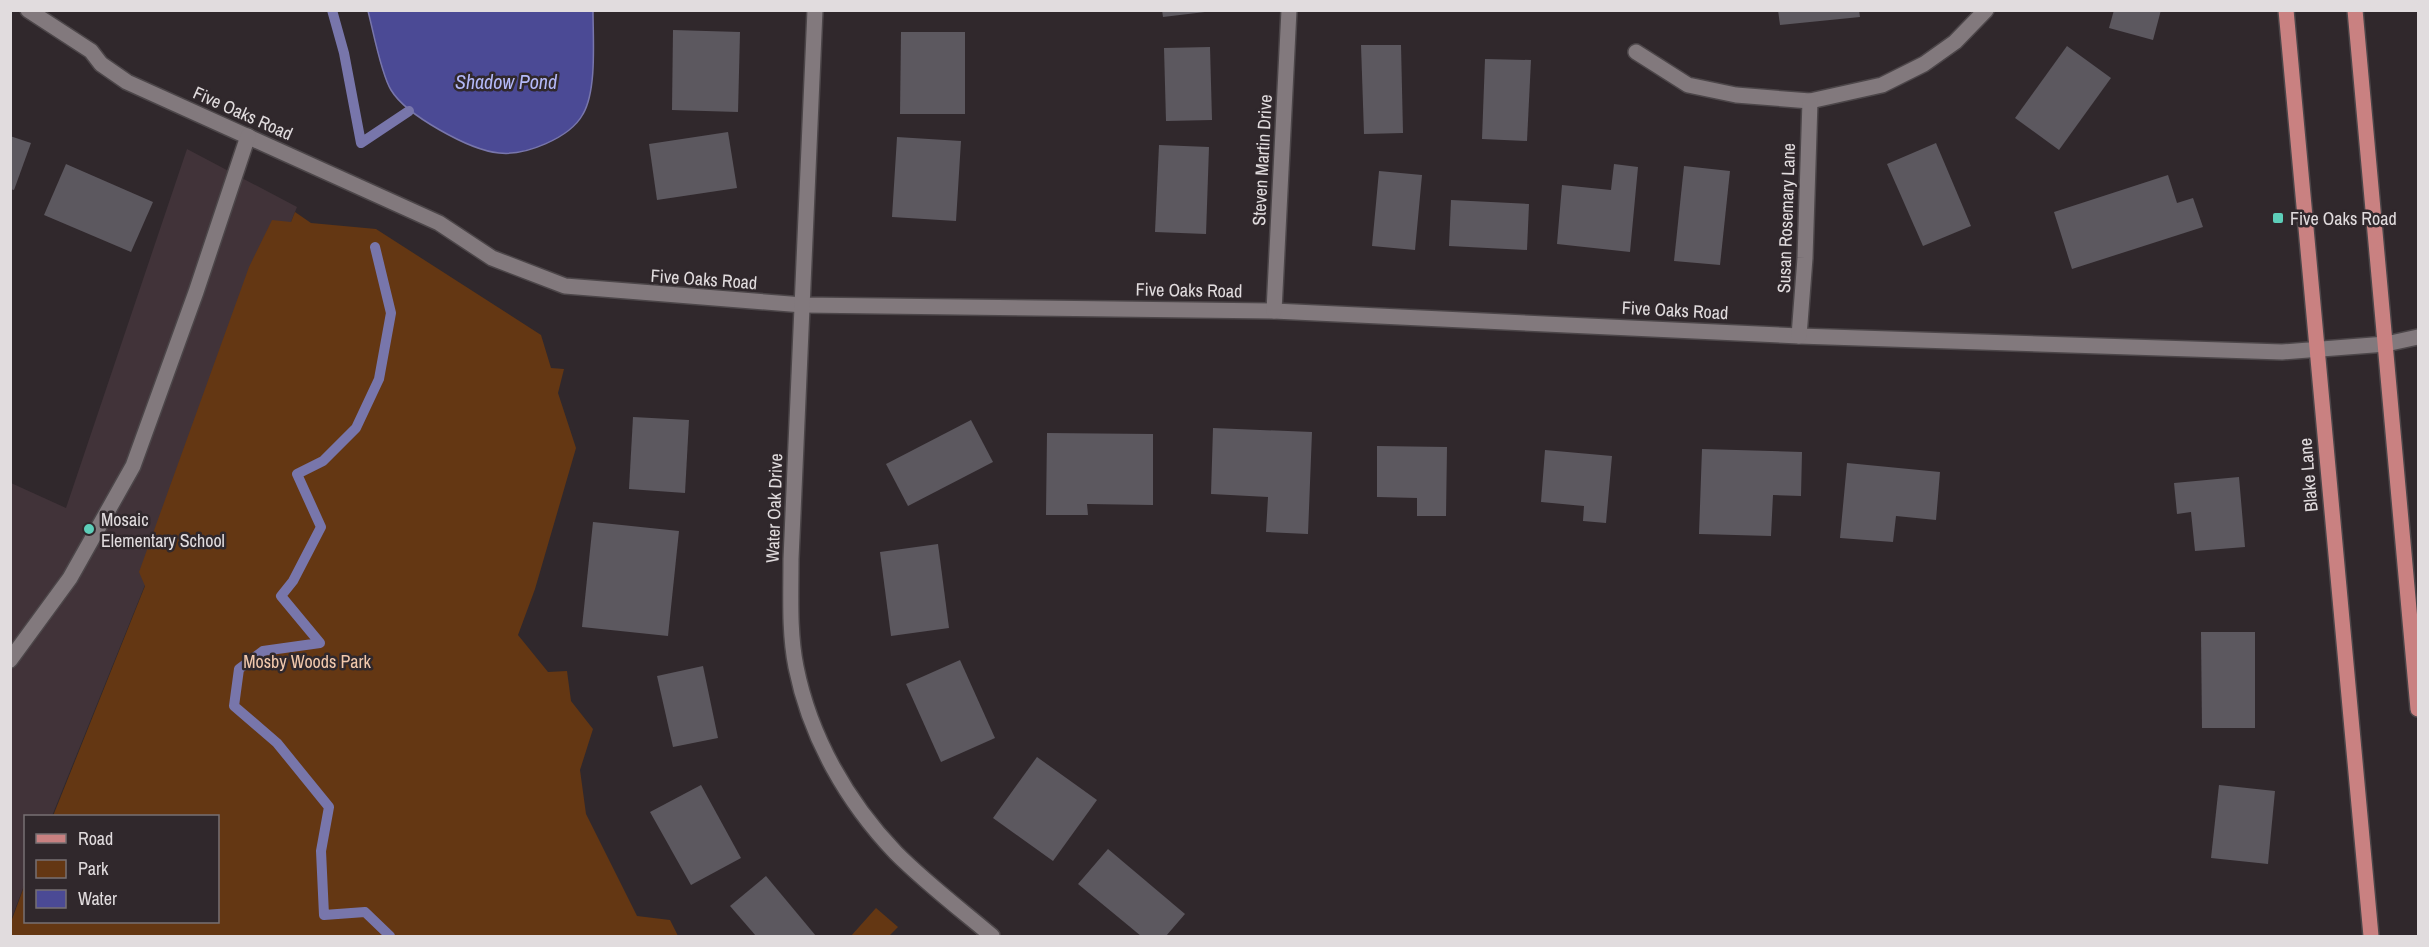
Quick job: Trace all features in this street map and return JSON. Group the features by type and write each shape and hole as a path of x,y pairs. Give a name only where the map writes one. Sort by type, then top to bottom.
{"main road":[{"name":"Blake Lane","path":"2286,10 2371,936"},
{"path":"2355,10 2418,709"}],"street":[{"name":"Five Oaks Road","path":"28,10 91,51 100,64 127,82 439,223 492,258 566,286 803,305 1274,311 1799,336 2282,352 2386,344 2418,337"},
{"name":"Water Oak Drive","path":"815,10 790,558 790,619 795,665 814,729 840,781 897,854 992,936"},
{"name":"Steven Martin Drive","path":"1274,311 1289,10"},
{"path":"1636,52 1688,85 1736,96 1810,101 1882,85 1924,64 1955,42 1986,10"},
{"name":"Susan Rosemary Lane","path":"1799,336 1805,258 1810,101"},
{"path":"10,660 70,578 133,466 196,292 248,136"}],"shaded area":[{"name":"Mosaic Elementary School","path":"187,149 297,207 52,815 24,815 24,886 11,920 11,483 66,508"}],"green space":[{"name":"Mosby Woods Park","path":"295,212 311,223 376,229 541,335 551,368 564,369 558,393 576,448 535,589 518,635 548,672 567,671 571,701 593,729 580,770 586,814 637,916 670,920 678,936 11,936 11,922 24,887 24,923 219,923 219,815 53,815 145,586 139,572 249,267 272,220 291,222"},
{"path":"876,908 898,927 889,936 851,936"}],"water":[{"name":"Shadow Pond","path":"368,11 593,11 592,78 583,114 577,123 558,138 521,152 499,153 486,150 439,130 410,110 391,90 381,63"}],"building":[{"path":"1162,10 1205,10 1205,12 1163,17"},
{"path":"1778,10 1859,10 1860,17 1780,25"},
{"path":"2114,10 2161,10 2153,40 2109,28"},
{"path":"673,30 740,32 738,112 672,110"},
{"path":"901,32 965,32 965,114 900,114"},
{"path":"1361,45 1401,45 1403,133 1364,134"},
{"path":"2067,46 2111,78 2059,150 2015,118"},
{"path":"1210,47 1212,120 1166,121 1164,48"},
{"path":"1485,59 1531,60 1527,141 1482,139"},
{"path":"728,132 737,188 657,200 649,144"},
{"path":"10,136 31,143 14,190 10,189"},
{"path":"897,137 961,141 956,221 892,217"},
{"path":"1936,143 1971,226 1923,246 1887,164"},
{"path":"1159,145 1209,147 1206,234 1155,232"},
{"path":"66,164 153,202 131,252 44,215"},
{"path":"1614,164 1638,167 1630,252 1557,244 1562,185 1611,190"},
{"path":"1684,166 1730,171 1720,265 1674,261"},
{"path":"1379,171 1422,175 1415,250 1372,246"},
{"path":"2168,175 2177,203 2193,198 2203,227 2072,269 2054,212"},
{"path":"1451,200 1529,204 1527,250 1449,246"},
{"path":"633,417 689,420 685,493 629,489"},
{"path":"971,420 993,462 908,506 886,464"},
{"path":"1213,428 1312,432 1308,534 1266,532 1268,497 1211,494"},
{"path":"1047,433 1153,434 1153,505 1087,504 1088,515 1046,515"},
{"path":"1377,446 1447,447 1446,516 1417,516 1417,498 1377,497"},
{"path":"1702,449 1802,452 1801,496 1773,495 1771,536 1699,534"},
{"path":"1545,450 1612,456 1606,523 1583,521 1584,506 1541,502"},
{"path":"1847,463 1940,472 1936,520 1896,516 1893,542 1840,538"},
{"path":"2239,477 2245,547 2195,551 2191,512 2177,514 2174,483"},
{"path":"593,522 679,531 668,636 582,627"},
{"path":"938,544 949,628 891,636 880,552"},
{"path":"2201,632 2255,632 2255,728 2202,728"},
{"path":"960,660 995,738 941,762 906,684"},
{"path":"703,666 718,738 673,747 657,676"},
{"path":"1037,757 1097,800 1053,861 993,818"},
{"path":"701,785 741,858 691,885 650,812"},
{"path":"2219,785 2275,791 2268,864 2211,858"},
{"path":"1108,849 1185,914 1166,936 1141,936 1078,884"},
{"path":"766,876 816,936 756,936 730,906"}],"waterway":[{"path":"332,10 344,53 361,143 409,111"},
{"path":"375,247 391,313 379,379 356,428 323,461 297,474 321,527 293,581 281,596 320,643 263,651 239,669 234,706 277,743 329,807 321,851 324,915 365,912 390,936"}],"place":[{"name":"Five Oaks Road","path":"2278,218"},
{"name":"Mosaic Elementary School","path":"89,529"}]}
